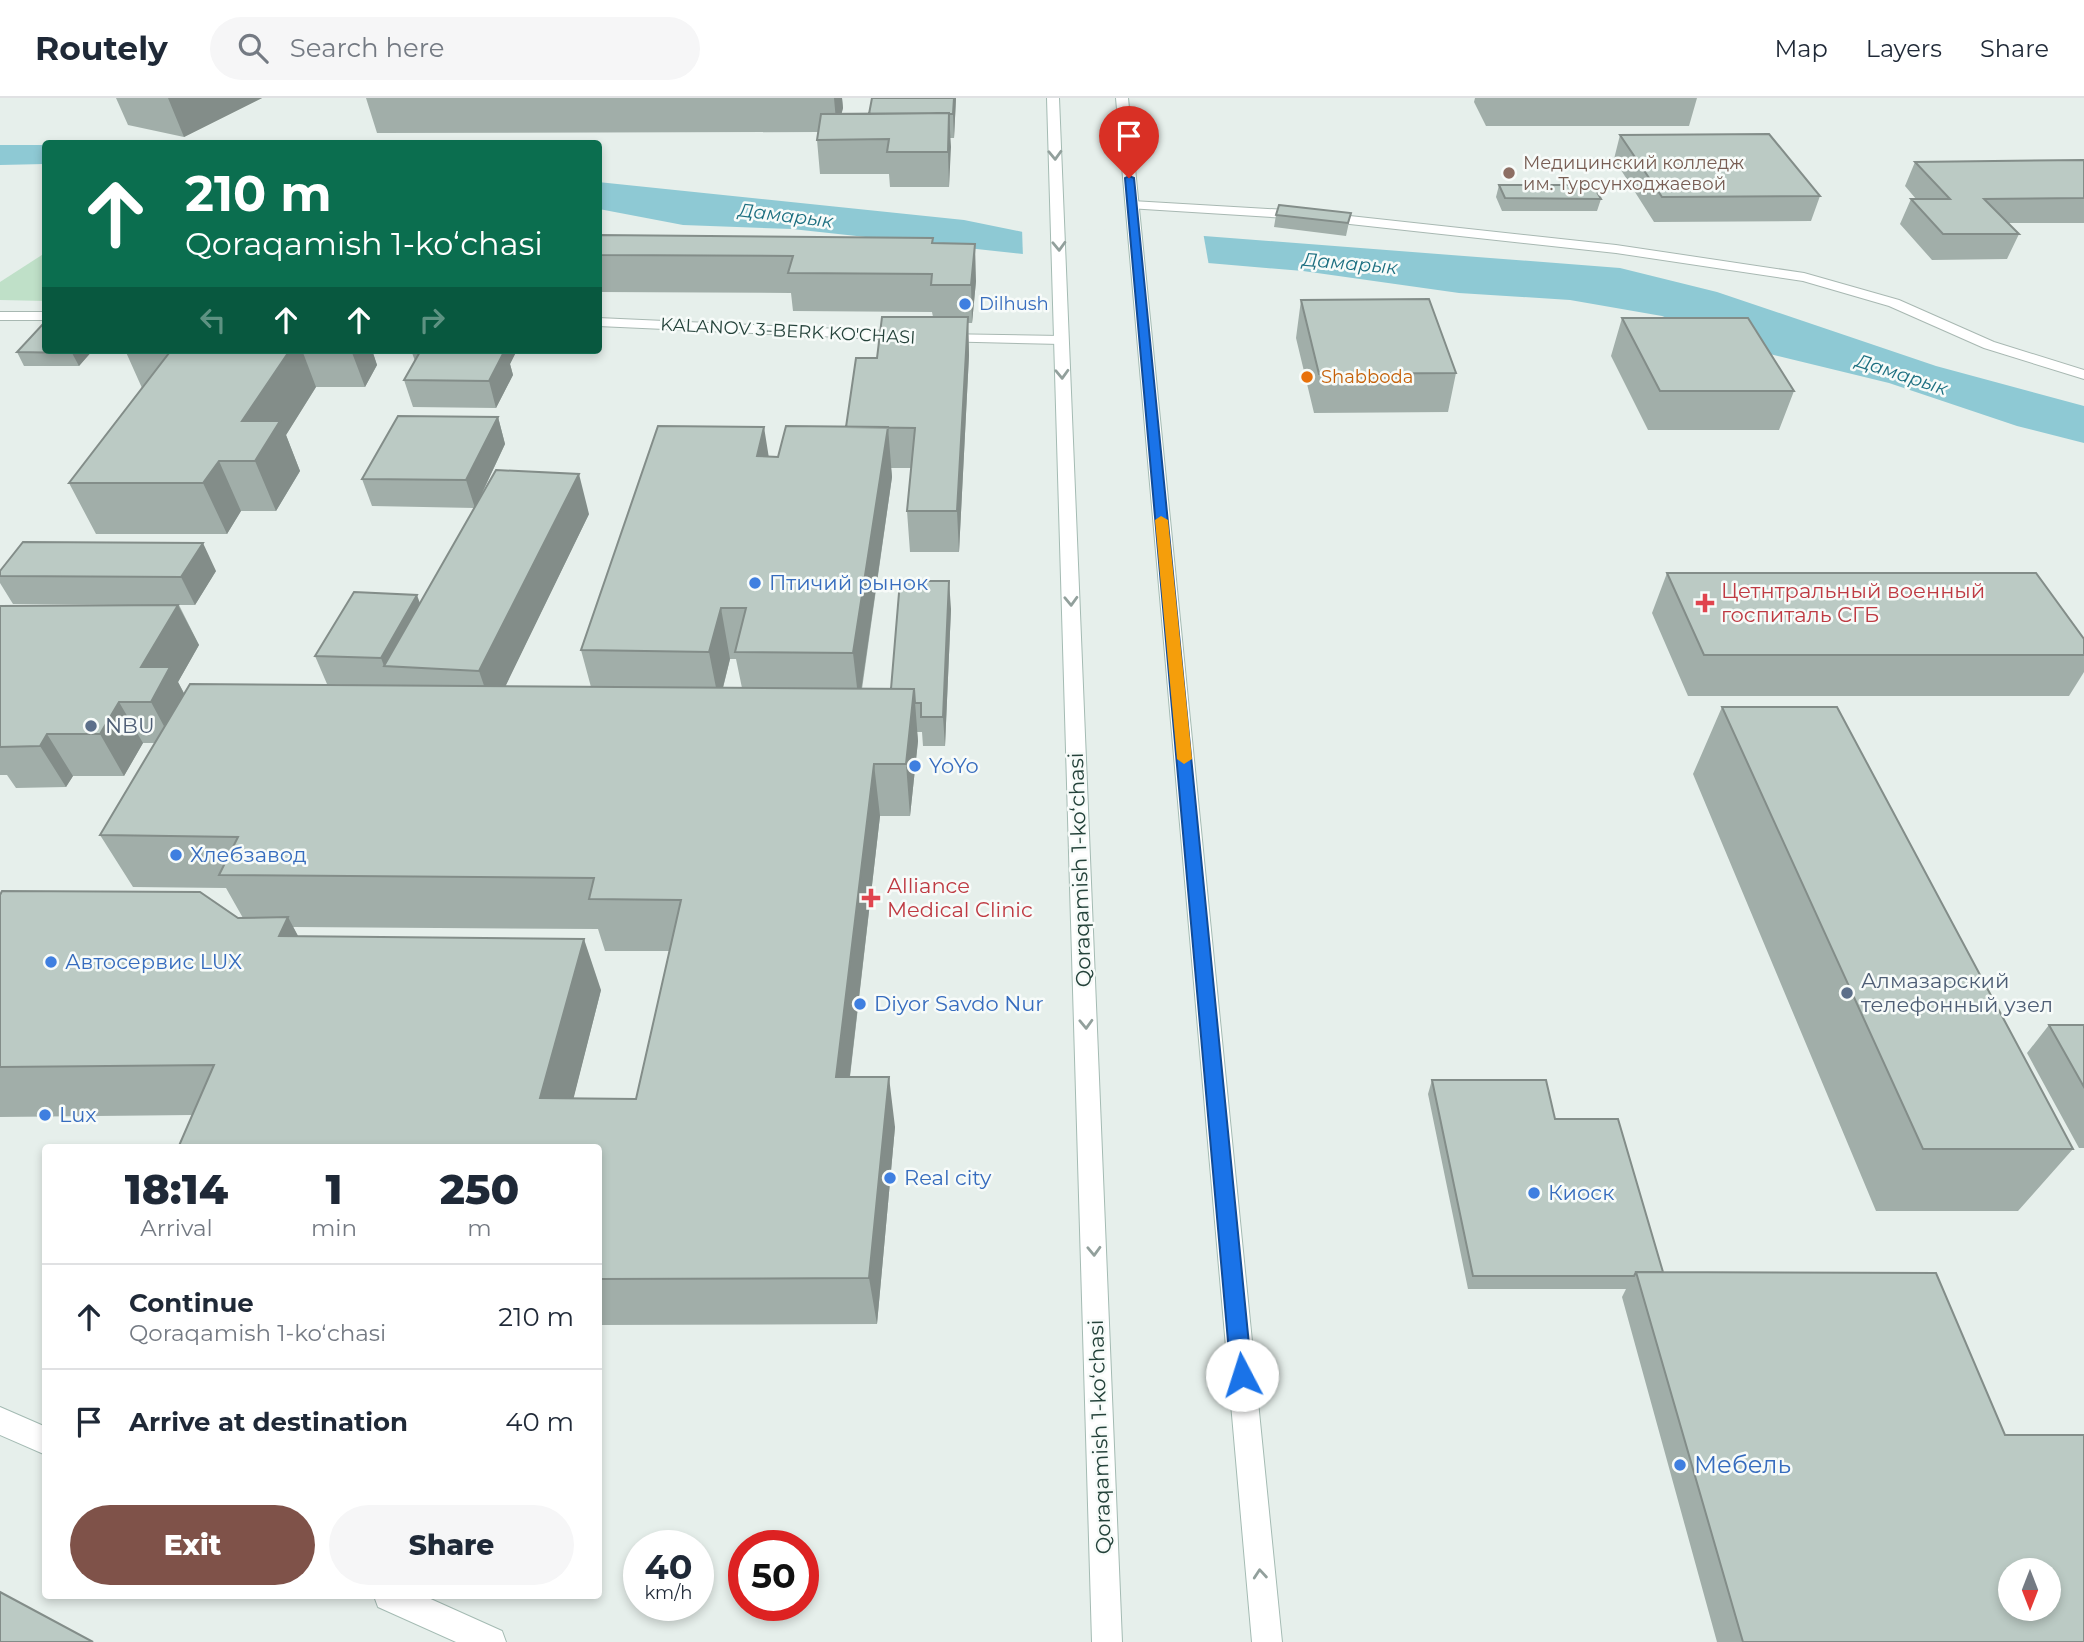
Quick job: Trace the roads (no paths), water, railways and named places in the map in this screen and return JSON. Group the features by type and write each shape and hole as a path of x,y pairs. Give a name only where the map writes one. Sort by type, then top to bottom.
{"main road":[{"name":"Qoraqamish 1-koʻchasi","path":"1054,98 1107,1642"},
{"path":"1122,98 1267,1642"},
{"path":"1132,208 1317,216 1616,249 1804,277 1894,303 1989,345 2084,375"},
{"path":"0,316 42,316"},
{"name":"KALANOV 3-BERK KO'CHASI","path":"602,322 974,340 1061,340"},
{"path":"0,1421 42,1439"},
{"path":"395,1599 491,1642"}],"water":[{"path":"0,145 42,145 42,164 0,165"},
{"name":"Дамарык","path":"602,182 964,220 1023,232 1204,236 1620,268 1717,292 1936,366 2084,406 2084,443 2017,426 1889,383 1741,347 1662,316 1570,300 1459,293 1303,271 1208,263 1023,254 792,229 683,225 602,210"}],"place":[{"name":"Медицинский колледж им. Турсунходжаевой","path":"1509,173"},
{"name":"Dilhush","path":"965,304"},
{"name":"Shabboda","path":"1307,377"},
{"name":"Птичий рынок","path":"755,583"},
{"name":"Цетнтральный военный госпиталь СГБ","path":"1705,603"},
{"name":"NBU","path":"91,726"},
{"name":"YoYo","path":"915,766"},
{"name":"Хлебзавод","path":"176,855"},
{"name":"Alliance Medical Clinic","path":"871,898"},
{"name":"Автосервис LUX","path":"51,962"},
{"name":"Алмазарский телефонный узел","path":"1847,993"},
{"name":"Diyor Savdo Nur","path":"860,1004"},
{"name":"Lux","path":"45,1115"},
{"name":"Real city","path":"890,1178"},
{"name":"Киоск","path":"1534,1193"},
{"name":"Мебель","path":"1680,1465"}]}
